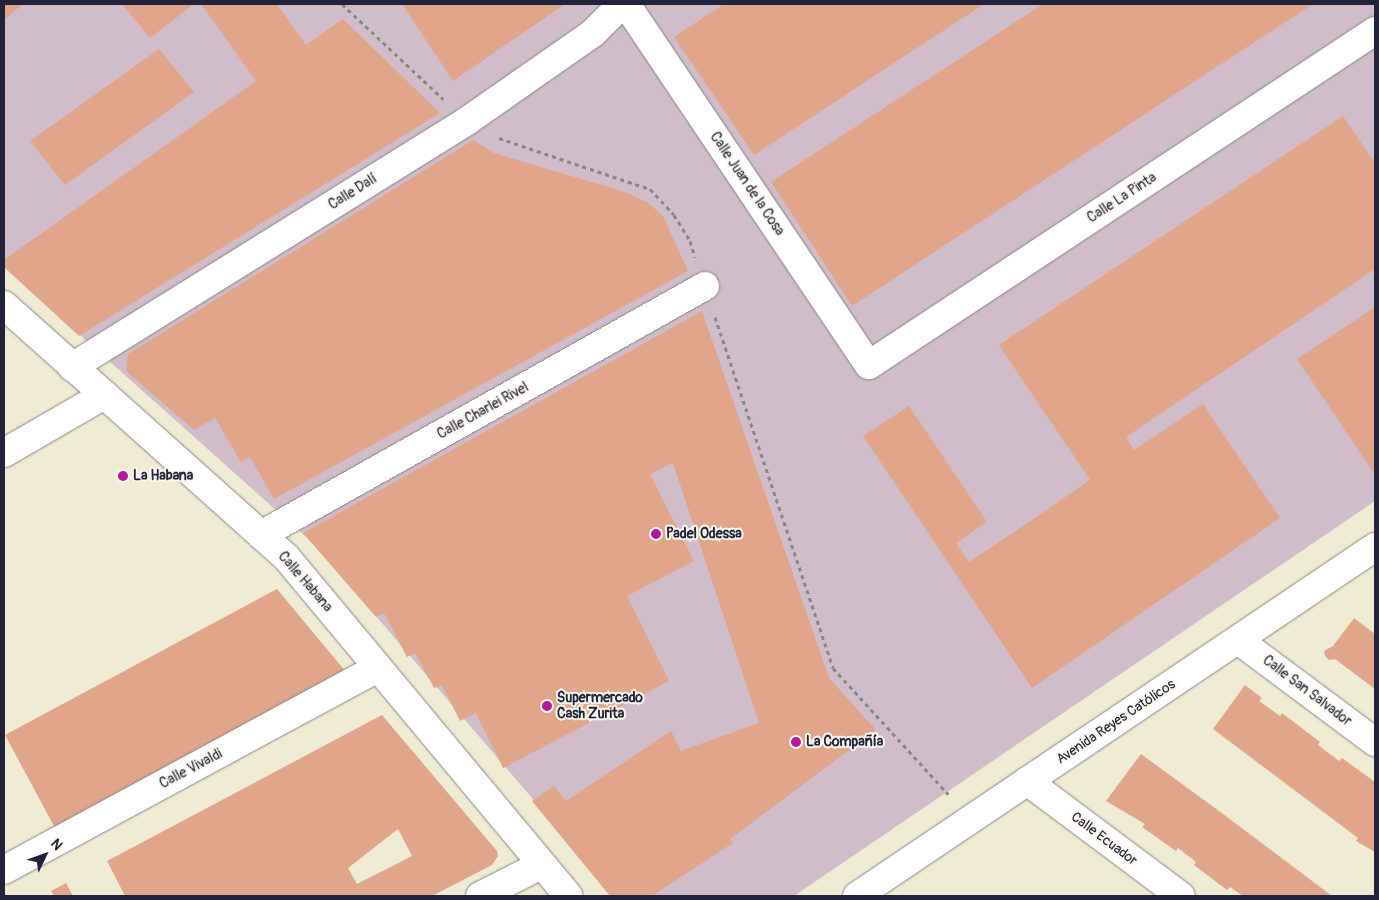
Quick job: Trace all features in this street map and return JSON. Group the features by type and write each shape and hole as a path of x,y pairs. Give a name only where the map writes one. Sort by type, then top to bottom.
{"street":[{"name":"Calle Dalí","path":"72,367 467,121 593,33 624,4"},
{"name":"Calle Juan de la Cosa","path":"624,4 869,365"},
{"name":"Calle La Pinta","path":"869,365 1375,31"},
{"name":"Calle Charlei Rivel","path":"261,535 705,286"},
{"name":"Calle Habana","path":"4,305 286,557 540,865 568,896"},
{"path":"5,449 104,395"},
{"name":"Avenida Reyes Católicos","path":"856,896 1375,547"},
{"name":"Calle San Salvador","path":"1238,640 1375,742"},
{"name":"Calle Vivaldi","path":"4,870 378,668"},
{"name":"Calle Ecuador","path":"1027,781 1181,896"},
{"path":"480,896 540,865"}],"path":[{"path":"342,4 467,121 492,135 650,189 674,215 690,242 833,668 971,819"}],"shaded area":[{"path":"4,4 1375,4 1375,501 794,896 616,896 314,544 4,267"}],"building":[{"path":"4,4 23,4 4,20"},
{"path":"122,4 194,4 150,38"},
{"path":"201,4 277,4 306,45 343,19 440,113 79,336 4,267 4,260 256,81"},
{"path":"402,4 565,4 453,81"},
{"path":"724,4 984,4 754,155 674,37"},
{"path":"1043,4 1313,4 852,306 771,182"},
{"path":"159,49 194,92 65,185 30,141"},
{"path":"1343,116 1375,163 1375,269 1126,437 1134,450 1203,404 1280,518 1032,688 863,436 909,406 987,522 956,543 969,562 1004,539 1090,480 999,345"},
{"path":"473,140 494,153 625,192 647,202 663,216 688,271 274,499 250,457 241,462 215,418 194,430 126,371 128,354"},
{"path":"1375,307 1375,470 1373,472 1297,359"},
{"path":"702,311 829,678 876,730 730,839 733,843 652,896 610,896 532,801 554,786 566,801 671,731 681,751 759,723 673,463 650,474 694,561 627,596 669,681 503,768 476,713 460,721 442,685 434,688 415,653 407,657 384,613 376,617 303,533"},
{"path":"277,589 346,672 55,828 5,735"},
{"path":"1354,618 1375,634 1375,689 1335,659 1329,660 1325,656 1324,651 1333,646"},
{"path":"1245,685 1262,698 1259,701 1280,716 1282,713 1320,742 1318,745 1339,761 1342,758 1375,782 1375,852 1356,841 1358,838 1213,729"},
{"path":"382,715 497,851 498,856 492,865 432,896 125,896 107,861","holes":["398,829 412,856 357,884 348,868"]},
{"path":"1141,754 1332,896 1243,896 1230,887 1227,890 1194,865 1196,862 1178,848 1176,851 1142,827 1145,824 1106,801"},
{"path":"66,883 73,896 54,896 51,891"}],"place":[{"name":"La Habana","path":"123,476"},
{"name":"Padel Odessa","path":"656,534"},
{"name":"Supermercado Cash Zurita","path":"547,706"},
{"name":"La Compañía","path":"796,742"}]}
